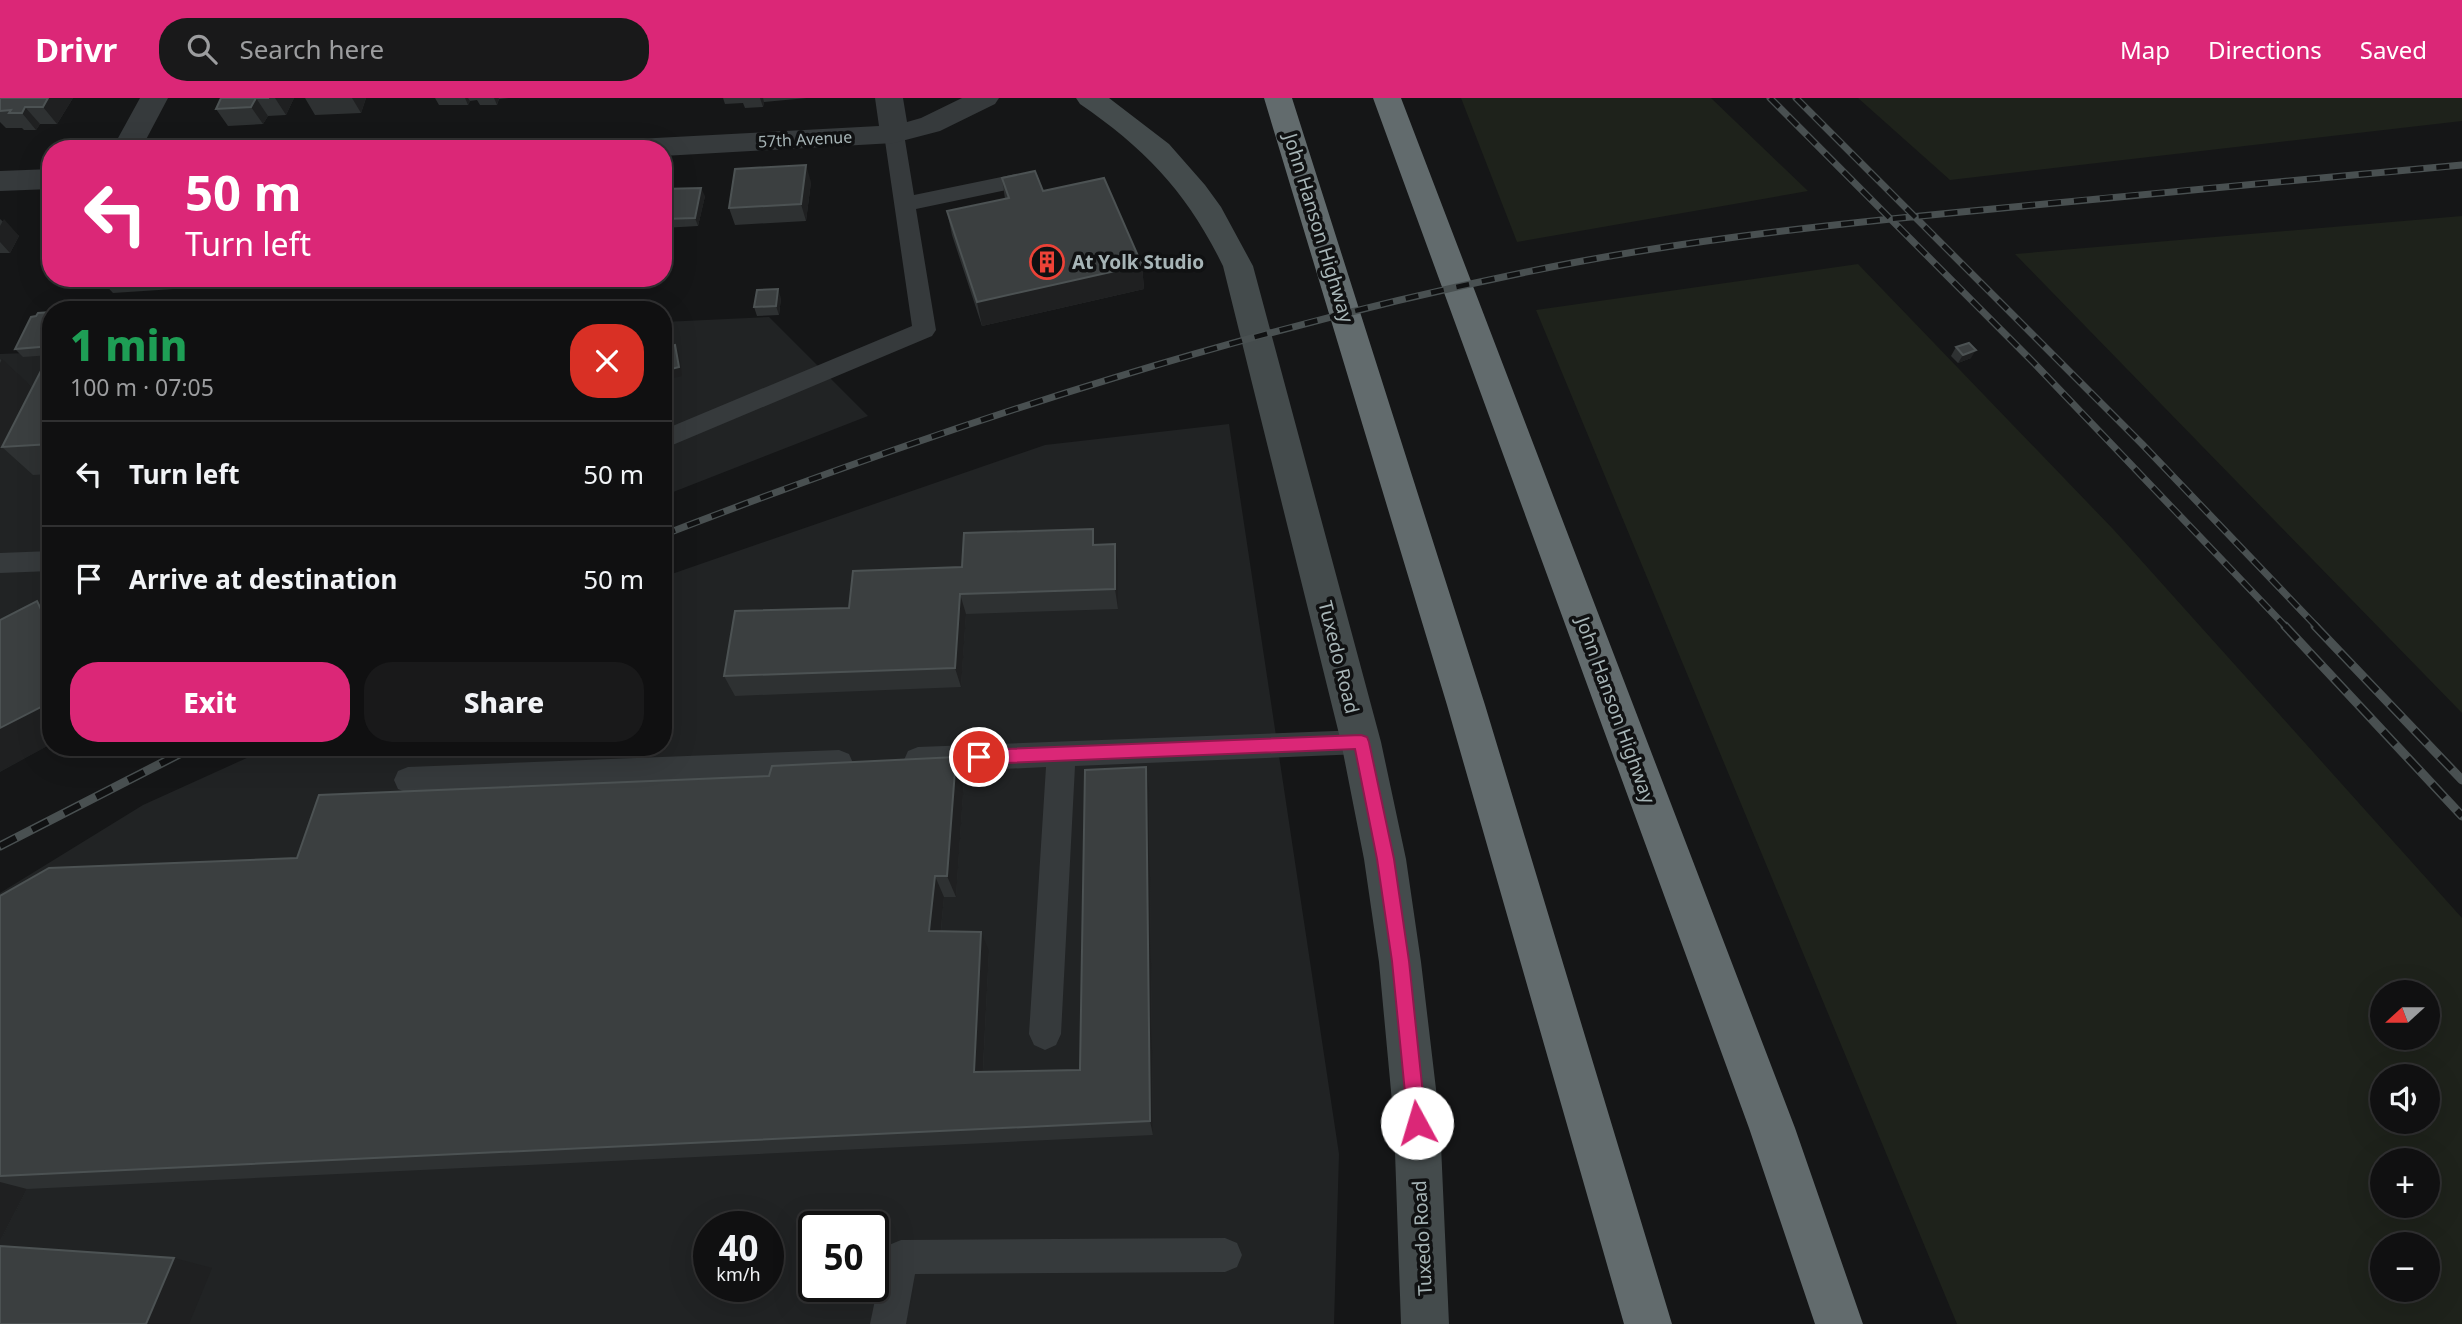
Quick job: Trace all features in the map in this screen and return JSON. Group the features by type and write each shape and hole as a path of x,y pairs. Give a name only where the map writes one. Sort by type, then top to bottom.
{"highway":[{"name":"John Hanson Highway","path":"1278,98 1504,833 1648,1324"},
{"name":"John Hanson Highway","path":"1387,98 1772,1128 1839,1324"}],"main road":[{"name":"Tuxedo Road","path":"1090,98 1132,127 1180,171 1220,227 1238,266 1361,742 1385,859 1401,961 1417,1123 1425,1324"}],"street":[{"path":"131,140 154,98"},
{"path":"889,98 894,134"},
{"name":"57th Avenue","path":"672,146 894,134 930,125 985,98"},
{"path":"0,181 42,179"}],"lane":[{"path":"672,436 924,330 894,134"},
{"path":"903,205 1016,181"},
{"path":"5,565 42,562"},
{"path":"408,780 1361,742"},
{"path":"1045,1034 1061,754"},
{"path":"888,1324 901,1257 1226,1255"}],"shaded area":[{"path":"1461,98 1711,98 1808,191 1517,242"},
{"path":"1858,98 2462,98 2462,121 1950,180"},
{"path":"2462,216 2462,713 2015,254"},
{"path":"1858,264 2113,529 2462,918 2462,1324 1957,1324 1536,310"},
{"path":"769,317 868,416 672,492 672,322"},
{"path":"42,352 42,749 0,772 0,354"},
{"path":"1229,424 1339,1154 1334,1324 0,1324 0,893 143,805 251,756 672,756 672,574 1045,445"}],"building":[{"path":"0,98 48,98 43,107 25,107 22,113 9,113 11,110 0,111"},
{"path":"221,98 256,98 251,107 216,109"},
{"path":"806,165 801,204 729,208 735,169"},
{"name":"At Yolk Studio","path":"1035,171 1043,191 1104,178 1142,265 977,302 947,211 1009,198 1002,178"},
{"path":"701,188 695,218 672,219 672,189"},
{"path":"778,289 776,306 754,307 757,290"},
{"path":"42,313 42,347 15,349 31,317"},
{"path":"1969,343 1976,350 1963,355 1956,347"},
{"path":"675,345 679,367 672,369 672,346"},
{"path":"42,369 42,445 2,447"},
{"path":"1093,529 1093,545 1115,544 1115,589 960,594 955,668 724,676 735,611 849,608 853,571 962,567 964,533"},
{"path":"37,601 42,611 42,707 0,728 0,620"},
{"path":"956,757 947,876 935,876 929,931 981,932 974,1072 1080,1070 1085,770 1146,767 1150,1121 0,1176 0,896 49,868 297,858 319,795 769,776 772,766"},
{"path":"0,1246 174,1258 146,1324 0,1324"}],"railway":[{"path":"1770,98 1891,220"},
{"path":"1796,98 1915,217"},
{"path":"1915,217 2462,165"},
{"path":"1891,220 1915,217"},
{"path":"1915,217 2142,444 2317,627"},
{"path":"672,532 887,452 1000,414 1228,344 1344,314 1577,262 1728,238 1891,220"},
{"path":"1891,220 2034,363 2286,627"},
{"path":"2285,626 2462,816"},
{"path":"2315,626 2462,780"},
{"path":"0,846 175,756"}],"place":[{"name":"At Yolk Studio","path":"1047,262"}],"route":[{"path":"979,757 1361,742 1385,859 1401,961 1417,1123"}]}
